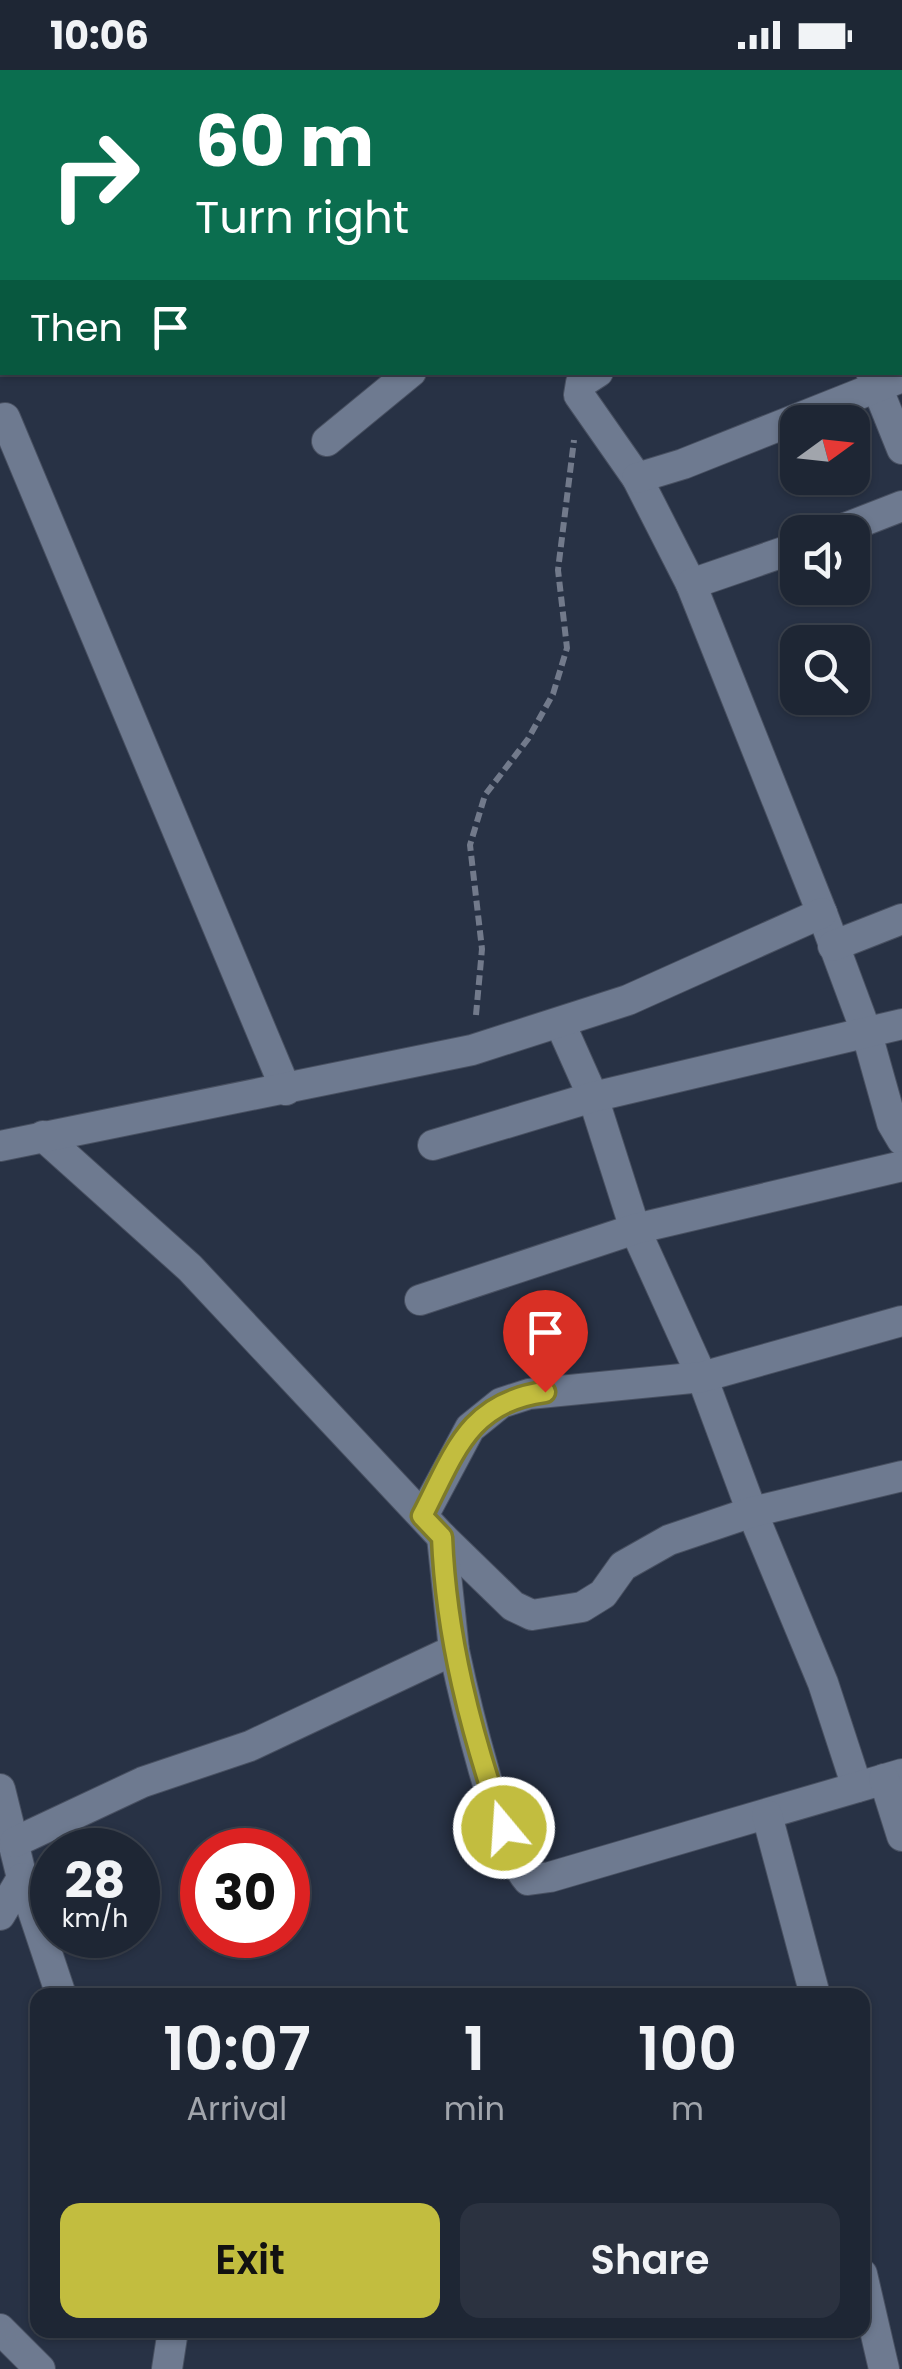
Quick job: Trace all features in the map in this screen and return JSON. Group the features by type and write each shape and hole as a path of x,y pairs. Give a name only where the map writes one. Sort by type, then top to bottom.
{"street":[{"path":"327,441 407,375"},
{"path":"637,478 683,464 884,379 902,450"},
{"path":"589,384 691,584 822,913 867,1034 892,1123 902,1140"},
{"path":"6,418 286,1090"},
{"path":"870,519 902,506"},
{"path":"691,584 780,553"},
{"path":"0,1146 472,1050 560,1023 716,964 822,913"},
{"path":"834,946 902,919"},
{"path":"560,1023 593,1096 635,1229 702,1376 752,1512 823,1684 881,1780 902,1836"},
{"path":"433,1145 593,1096 902,1024"},
{"path":"43,1136 190,1268 432,1526 513,1606 532,1615 546,1615 590,1602 602,1594 620,1569 647,1550 752,1512 902,1476"},
{"path":"420,1300 635,1229 902,1166"},
{"path":"881,1780 528,1880 519,1867 497,1806 454,1650 432,1526 457,1447 492,1407 529,1394 702,1376 902,1322"},
{"path":"15,1842 143,1782 250,1746 454,1650"},
{"path":"0,1789 22,1878 59,1988"},
{"path":"766,1814 813,1988"},
{"path":"0,1915 22,1878"},
{"path":"870,2309 884,2369"},
{"path":"0,2329 40,2369"},
{"path":"167,2369 172,2338"}],"path":[{"path":"472,1050 482,949 470,845 485,795 528,738 553,694 567,648 558,570 589,384"}],"route":[{"path":"504,1828 460,1682 444,1582 442,1537 422,1516 457,1447 482,1415 518,1397 545,1392"}]}
